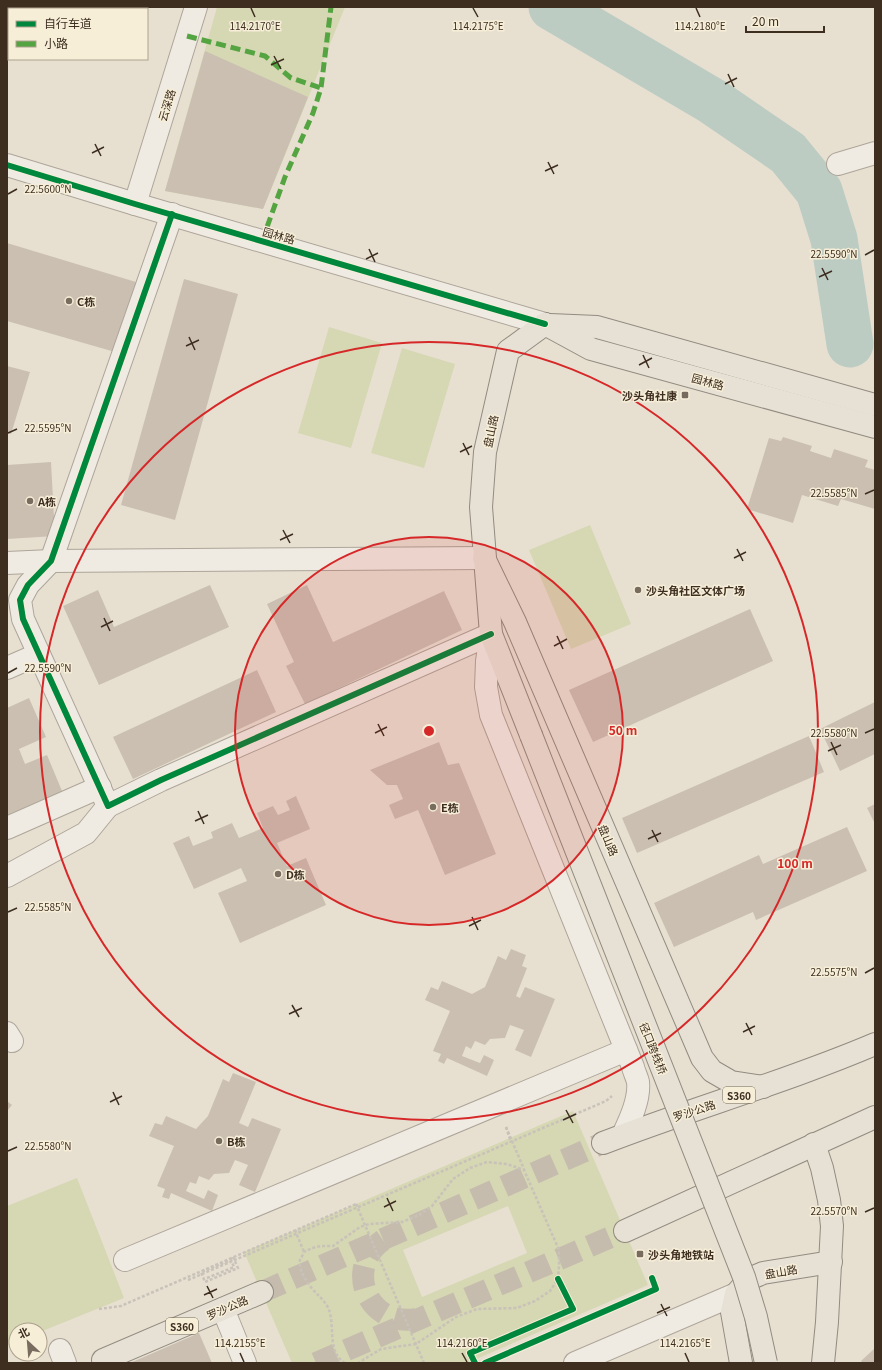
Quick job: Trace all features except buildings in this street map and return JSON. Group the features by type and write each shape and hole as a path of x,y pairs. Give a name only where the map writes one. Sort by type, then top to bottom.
{"main road":[{"name":"园林路","path":"545,324 597,327 875,405"},
{"name":"园林路","path":"545,324 591,350 875,427"},
{"name":"盘山路","path":"531,736 491,634 481,507 485,452 508,351 545,324"},
{"name":"盘山路","path":"484,558 515,622 702,1058 712,1070 731,1082 763,1087"},
{"name":"径口跨线桥","path":"531,736 744,1277 756,1317 766,1363"},
{"name":"罗沙公路","path":"603,1143 668,1118 763,1087 875,1044"},
{"path":"625,1231 875,1117"},
{"path":"814,1144 830,1200 832,1226 831,1262 823,1363"},
{"name":"盘山路","path":"736,1294 749,1279 763,1273 831,1262"},
{"name":"罗沙公路","path":"103,1360 262,1292"},
{"path":"736,1294 732,1312 741,1363"}],"street":[{"name":"云深路","path":"135,204 196,7"},
{"path":"838,164 875,153"},
{"name":"园林路","path":"7,164 135,204 545,324"},
{"path":"104,796 23,619 20,600 28,584 51,561 172,214"},
{"path":"7,563 51,561 484,558"},
{"path":"7,828 104,796 161,780 491,634"},
{"path":"491,634 487,661 486,687 491,715 638,1082 637,1095 631,1116 623,1135"},
{"path":"7,668 39,654"},
{"path":"7,876 86,833 104,796"},
{"path":"125,1260 626,1050"},
{"path":"575,1363 736,1294"},
{"path":"223,1309 245,1363"}],"path":[{"path":"188,1280 606,1101 616,1092"},
{"path":"358,1363 381,1349 416,1344 456,1317 477,1309 516,1308 535,1301 550,1291 558,1279 559,1250 506,1127 511,1142"},
{"path":"345,1363 340,1360 334,1348 332,1320 328,1308 310,1288 301,1270 300,1261 304,1252 321,1246 333,1246 365,1225 402,1222 419,1215 432,1206 453,1179 470,1168 487,1162 507,1164 524,1170"},
{"path":"99,1309 121,1306 356,1204 424,1363"},
{"path":"295,1230 304,1252"},
{"path":"205,1273 207,1278 234,1267 230,1260 201,1272 205,1282 238,1268 233,1257"},
{"path":"558,1279 561,1285"}],"green space":[{"path":"217,7 345,7 263,209 165,191"},
{"path":"329,327 382,343 351,448 298,433"},
{"path":"402,348 455,364 424,468 371,453"},
{"path":"590,525 631,624 571,649 529,550"},
{"path":"573,1111 648,1285 467,1363 292,1363 244,1252","holes":["508,1206 527,1253 422,1297 403,1250"]},
{"path":"77,1178 124,1298 48,1329 48,1322 8,1322 7,1346 7,1206"}],"waterway":[{"path":"552,7 712,101 788,153 819,191 834,239 850,344"}],"tunnel":[{"path":"262,1292 603,1143"},
{"path":"316,1363 625,1231"},
{"path":"383,1240 371,1252 365,1265 363,1279 366,1293 374,1305 385,1314 399,1319 416,1319"}],"marked path":[{"path":"262,241 285,177 313,113 321,88 331,7"},
{"path":"187,36 265,56 291,78 321,88"}],"cycle path":[{"path":"7,165 545,324"},
{"path":"172,214 51,561 28,585 20,600 23,619 108,806 161,780 491,634"},
{"path":"485,1363 656,1289 652,1278"},
{"path":"475,1363 470,1353 573,1309 558,1279"}],"place":[{"name":"C栋","path":"69,301"},
{"name":"沙头角社康","path":"685,395"},
{"name":"A栋","path":"30,501"},
{"name":"沙头角社区文体广场","path":"638,590"},
{"name":"E栋","path":"433,807"},
{"name":"D栋","path":"278,874"},
{"name":"B栋","path":"219,1141"},
{"name":"沙头角地铁站","path":"640,1254"}]}
